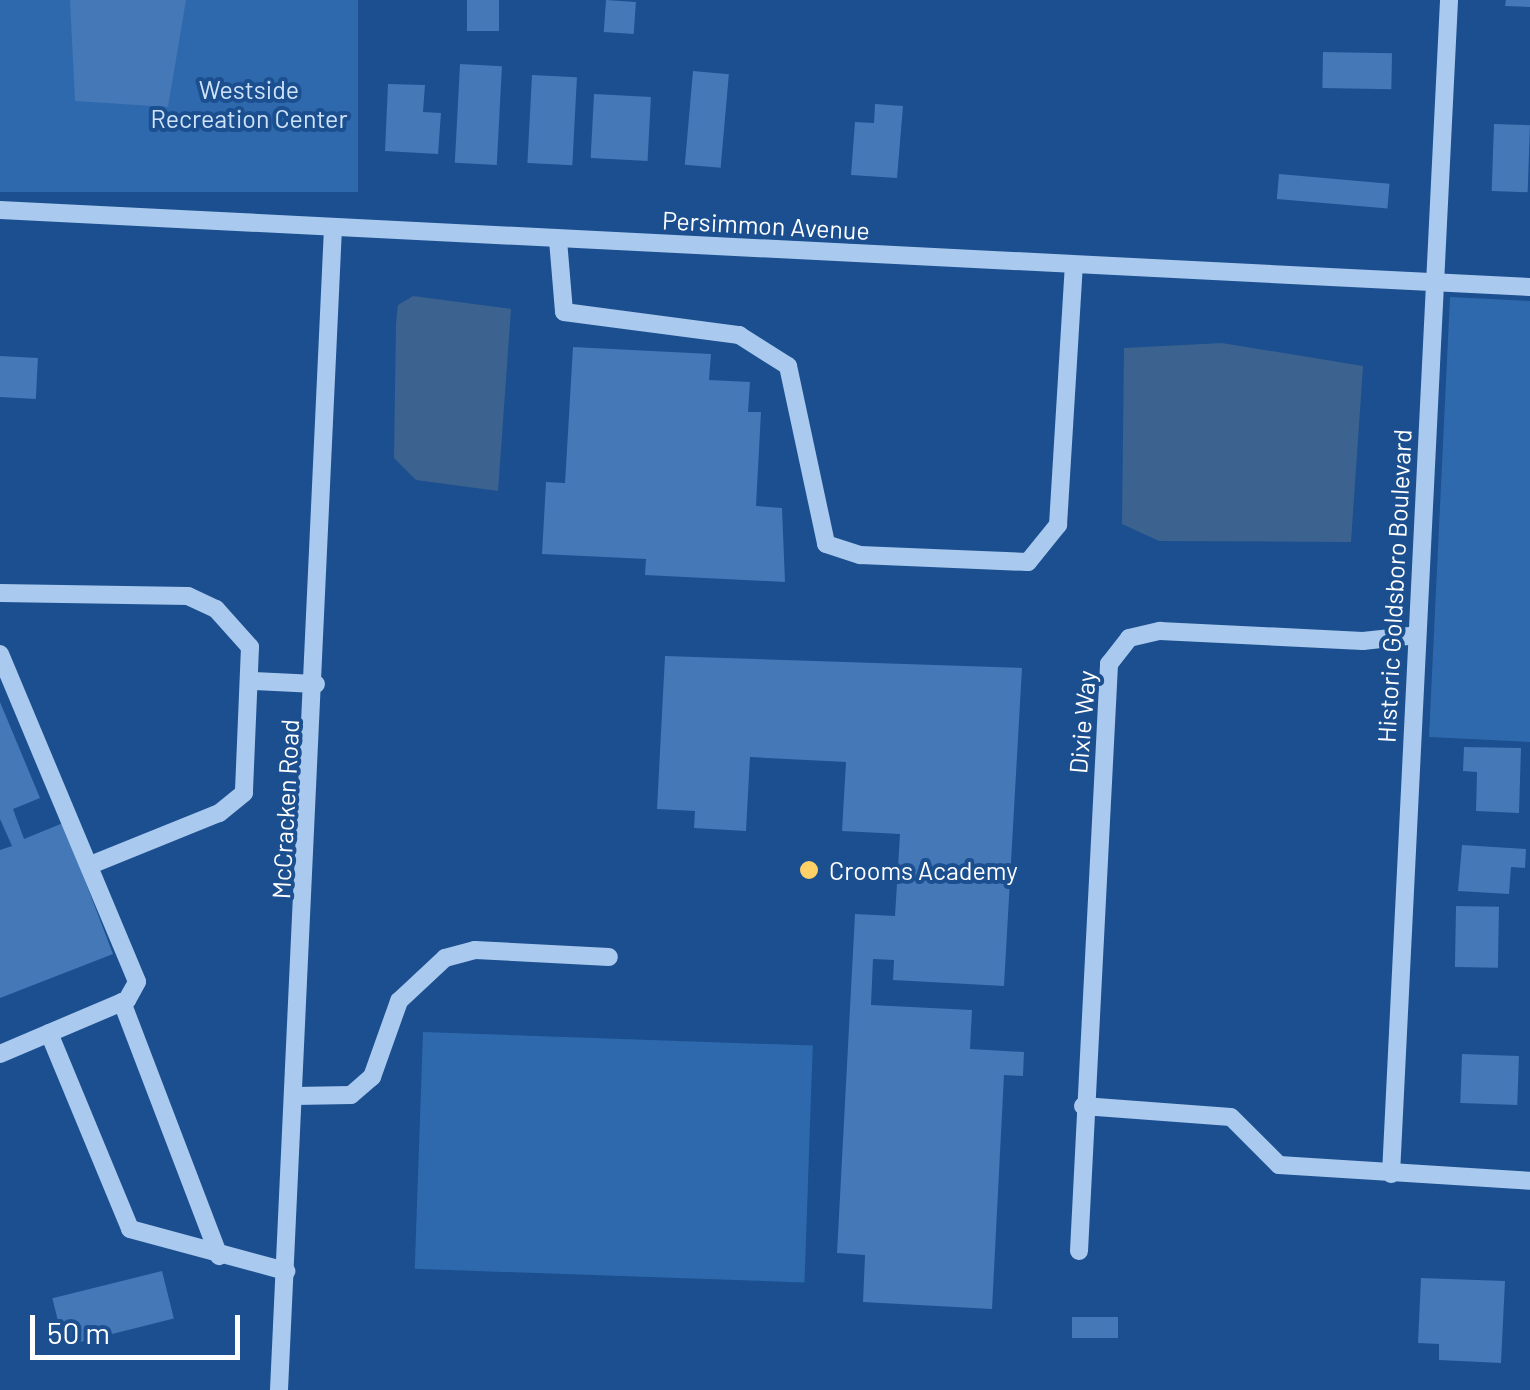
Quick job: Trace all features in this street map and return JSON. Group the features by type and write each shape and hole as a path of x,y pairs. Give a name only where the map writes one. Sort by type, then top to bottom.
{"street":[{"name":"Historic Goldsboro Boulevard","path":"1391,1174 1448,0"},
{"name":"Persimmon Avenue","path":"0,210 1530,287"},
{"name":"McCracken Road","path":"279,1390 316,684 334,229"},
{"path":"558,240 564,312 740,334 788,366 826,544 860,555 1028,562 1058,525 1074,264"},
{"path":"0,592 202,600 244,637 252,680 244,793 220,813 90,866"},
{"name":"Dixie Way","path":"1079,1250 1083,1106 1109,664 1130,638 1160,631 1363,642 1417,635"},
{"path":"0,654 137,982 122,1002 0,1054"},
{"path":"252,680 316,684"},
{"path":"296,1096 351,1095 372,1076 399,1001 444,958 475,950 609,957"},
{"path":"122,1002 219,1256"},
{"path":"49,1033 130,1229 286,1271"},
{"path":"1083,1106 1184,1106 1250,1127 1279,1164 1530,1181"}],"green space":[{"name":"Westside Recreation Center","path":"0,0 358,0 358,192 0,192"},
{"path":"1450,297 1530,301 1530,742 1429,737"},
{"path":"423,1032 813,1046 804,1282 415,1269"}],"shaded area":[{"path":"413,296 511,309 498,491 416,480 394,458 398,305"},
{"path":"1222,343 1363,366 1351,542 1159,541 1122,524 1124,348"}],"building":[{"path":"70,0 186,0 168,107 75,101"},
{"path":"467,0 499,0 499,31 467,31"},
{"path":"606,0 636,2 634,34 604,32"},
{"path":"1506,0 1530,0 1530,7 1505,6"},
{"path":"1323,52 1392,53 1391,89 1322,88"},
{"path":"460,64 502,66 497,165 455,163"},
{"path":"693,71 729,74 721,168 685,165"},
{"path":"532,75 577,77 572,165 527,163"},
{"path":"388,84 425,85 423,112 441,113 438,154 385,151"},
{"path":"594,94 651,97 648,161 591,158"},
{"path":"875,104 903,106 897,178 851,175 855,122 874,123"},
{"path":"1494,124 1530,125 1528,192 1492,191"},
{"path":"1279,174 1390,184 1387,209 1277,199"},
{"path":"573,347 711,354 709,380 750,382 748,412 761,412 756,506 782,508 785,582 645,575 646,559 542,554 546,482 565,483"},
{"path":"0,356 38,358 36,399 0,397"},
{"path":"665,656 1022,668 1004,986 893,980 894,960 873,959 871,1005 972,1010 970,1049 1024,1052 1023,1076 1004,1075 992,1309 863,1302 865,1255 837,1253 855,914 895,916 900,834 842,831 846,762 750,757 746,831 694,828 695,811 657,809"},
{"path":"0,702 40,798 13,809 24,839 63,823 113,954 0,998 0,850 12,846 0,819"},
{"path":"1464,747 1521,748 1519,813 1476,811 1477,772 1463,771"},
{"path":"1462,845 1526,849 1525,868 1511,867 1509,894 1458,891"},
{"path":"1456,906 1499,907 1498,968 1455,967"},
{"path":"1462,1054 1519,1056 1517,1105 1460,1103"},
{"path":"162,1271 174,1319 64,1346 52,1298"},
{"path":"1421,1278 1505,1281 1501,1363 1439,1360 1439,1344 1418,1343"},
{"path":"1072,1317 1118,1317 1118,1338 1072,1338"}],"place":[{"name":"Crooms Academy","path":"809,870"}]}
